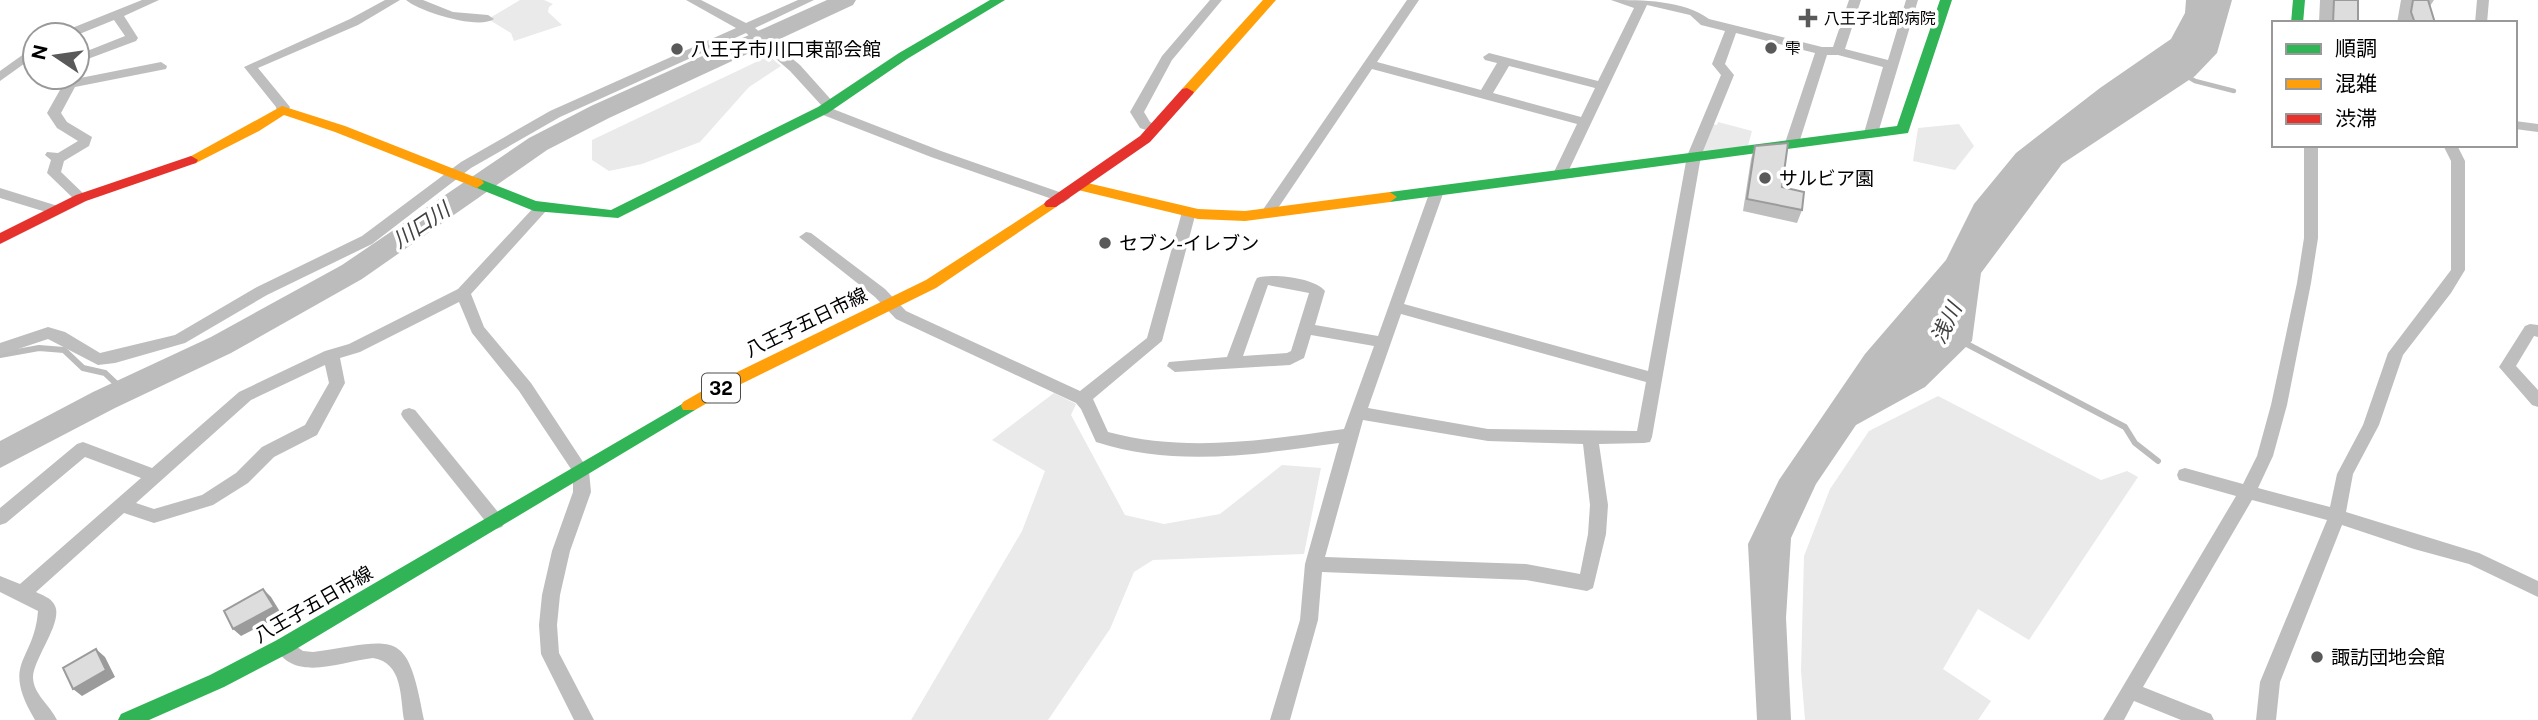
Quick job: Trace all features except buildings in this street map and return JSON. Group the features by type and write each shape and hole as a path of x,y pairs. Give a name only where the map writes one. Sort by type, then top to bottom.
{"street":[{"path":"91,25 152,0"},
{"path":"282,110 283,107 250,67 354,22 394,0"},
{"path":"412,0 452,15 488,19"},
{"path":"692,0 748,29 795,68 826,108 936,154 1063,198"},
{"path":"0,349 48,333 60,336 98,359 169,344 261,291 356,247 458,176 486,153 545,119 748,29 792,4 808,0"},
{"path":"282,110 340,129 541,208 613,215 826,108 903,56 999,0"},
{"path":"1155,129 1145,125 1137,112 1166,58 1216,0"},
{"name":"八王子五日市線","path":"128,720 217,681 284,646 744,375 945,277 1132,149 1155,129 1270,0"},
{"path":"1267,214 1413,0"},
{"path":"1617,0 1694,12 1705,22 1890,65"},
{"path":"1838,51 1855,0"},
{"path":"1871,133 1912,0"},
{"path":"1079,186 1189,212 1216,215 1267,214 1903,130 1944,0"},
{"path":"2297,21 2298,0"},
{"path":"2481,21 2483,0"},
{"path":"1560,174 1643,2"},
{"path":"91,54 132,38 117,14"},
{"path":"1358,413 1488,435 1644,437 1694,156 1728,75 1718,64 1732,28"},
{"path":"1792,143 1822,51"},
{"path":"1489,57 1602,86"},
{"path":"0,77 21,61"},
{"path":"1485,95 1505,61"},
{"path":"1369,64 1585,122"},
{"path":"81,198 54,173 55,157 83,143 85,137 62,125 54,113 70,84 161,66"},
{"path":"0,239 81,198 193,159 254,128 282,110"},
{"path":"2517,125 2538,128"},
{"path":"2113,720 2247,493 2265,456 2279,405 2311,238 2311,147"},
{"path":"2266,720 2270,682 2337,516 2345,474 2371,425 2396,353 2458,270 2458,161 2451,147"},
{"path":"1280,720 1309,620 1314,564 1350,435 1437,191"},
{"path":"0,193 56,210"},
{"path":"22,593 245,396 331,355 354,348 463,293 541,208"},
{"path":"1082,399 1154,341 1189,212"},
{"path":"806,237 880,293 901,314 1082,399 1088,405 1102,437 1170,452 1211,453 1350,435"},
{"path":"1175,366 1290,359 1298,354 1317,291 1268,280 1262,282 1233,362"},
{"path":"463,293 477,329 525,387 581,471 582,492 561,551 548,625 551,654 584,720"},
{"path":"1395,307 1654,379"},
{"path":"2535,326 2507,367 2538,401"},
{"path":"1307,329 1382,342"},
{"path":"120,505 154,516 207,500 242,478 268,452 311,430 337,383 331,355"},
{"path":"409,414 496,522"},
{"path":"1314,564 1525,572 1587,583 1597,534 1599,505 1590,438"},
{"path":"0,517 83,449 154,476"},
{"path":"2185,475 2337,516 2414,542 2473,558 2538,589"},
{"path":"0,584 47,607 48,619 24,673 25,686 30,697 47,720"},
{"path":"284,646 299,659 312,660 375,650 392,655 404,669 414,720"},
{"path":"2130,691 2204,720"}],"shaded area":[{"path":"520,0 544,0 553,4 548,12 562,25 514,41 511,33 488,19"},
{"path":"769,56 781,66 749,87 700,142 642,164 609,171 592,160 592,140"},
{"path":"1718,122 1752,131 1747,149 1694,156 1708,123 1717,125"},
{"path":"1959,124 1974,146 1955,170 1913,161 1918,128"},
{"path":"1054,393 1076,404 1071,415 1125,515 1164,524 1220,514 1282,465 1321,468 1304,554 1153,560 1134,572 1110,629 1048,720 911,720 1022,531 1045,471 992,440"},
{"path":"1938,396 2101,480 2127,471 2138,477 2029,640 1978,609 1943,669 1991,701 1978,720 1805,720 1801,671 1804,556 1830,489 1869,431"}],"water":[{"name":"浅川","path":"2186,0 2232,0 2217,53 2195,76 2062,164 1981,273 1972,341 1925,387 1856,425 1816,484 1791,538 1786,618 1791,720 1757,720 1748,544 1779,480 1865,354 1946,260 1974,204 2016,153 2100,88 2171,39 2185,13"}],"waterway":[{"name":"川口川","path":"0,456 104,400 221,345 352,272 538,144 600,112 845,0"},
{"path":"2185,75 2195,81 2234,91"},
{"path":"1963,342 2125,427 2135,443 2158,461"},
{"path":"0,355 39,348 64,350 83,368 105,373 124,391"}],"traffic: fast":[{"path":"477,183 534,206 613,215 823,110 903,56 999,0"},
{"path":"1390,197 1903,130 1946,0"},
{"path":"2297,21 2299,0"},
{"path":"128,720 217,681 284,646 689,406"}],"traffic: slow":[{"path":"1187,92 1270,0"},
{"path":"191,160 254,128 282,110 340,129 477,183"},
{"path":"1079,186 1198,214 1245,216 1390,197"},
{"path":"689,406 729,383 931,284 1051,204"}],"traffic: jam":[{"path":"1051,204 1145,139 1187,92"},
{"path":"0,239 81,198 191,160"}],"place":[{"name":"八王子北部病院","path":"1808,18"},
{"name":"雫","path":"1771,48"},
{"name":"八王子市川口東部会館","path":"677,49"},
{"name":"サルビア園","path":"1765,178"},
{"name":"セブン-イレブン","path":"1105,243"},
{"name":"諏訪団地会館","path":"2317,657"}]}
